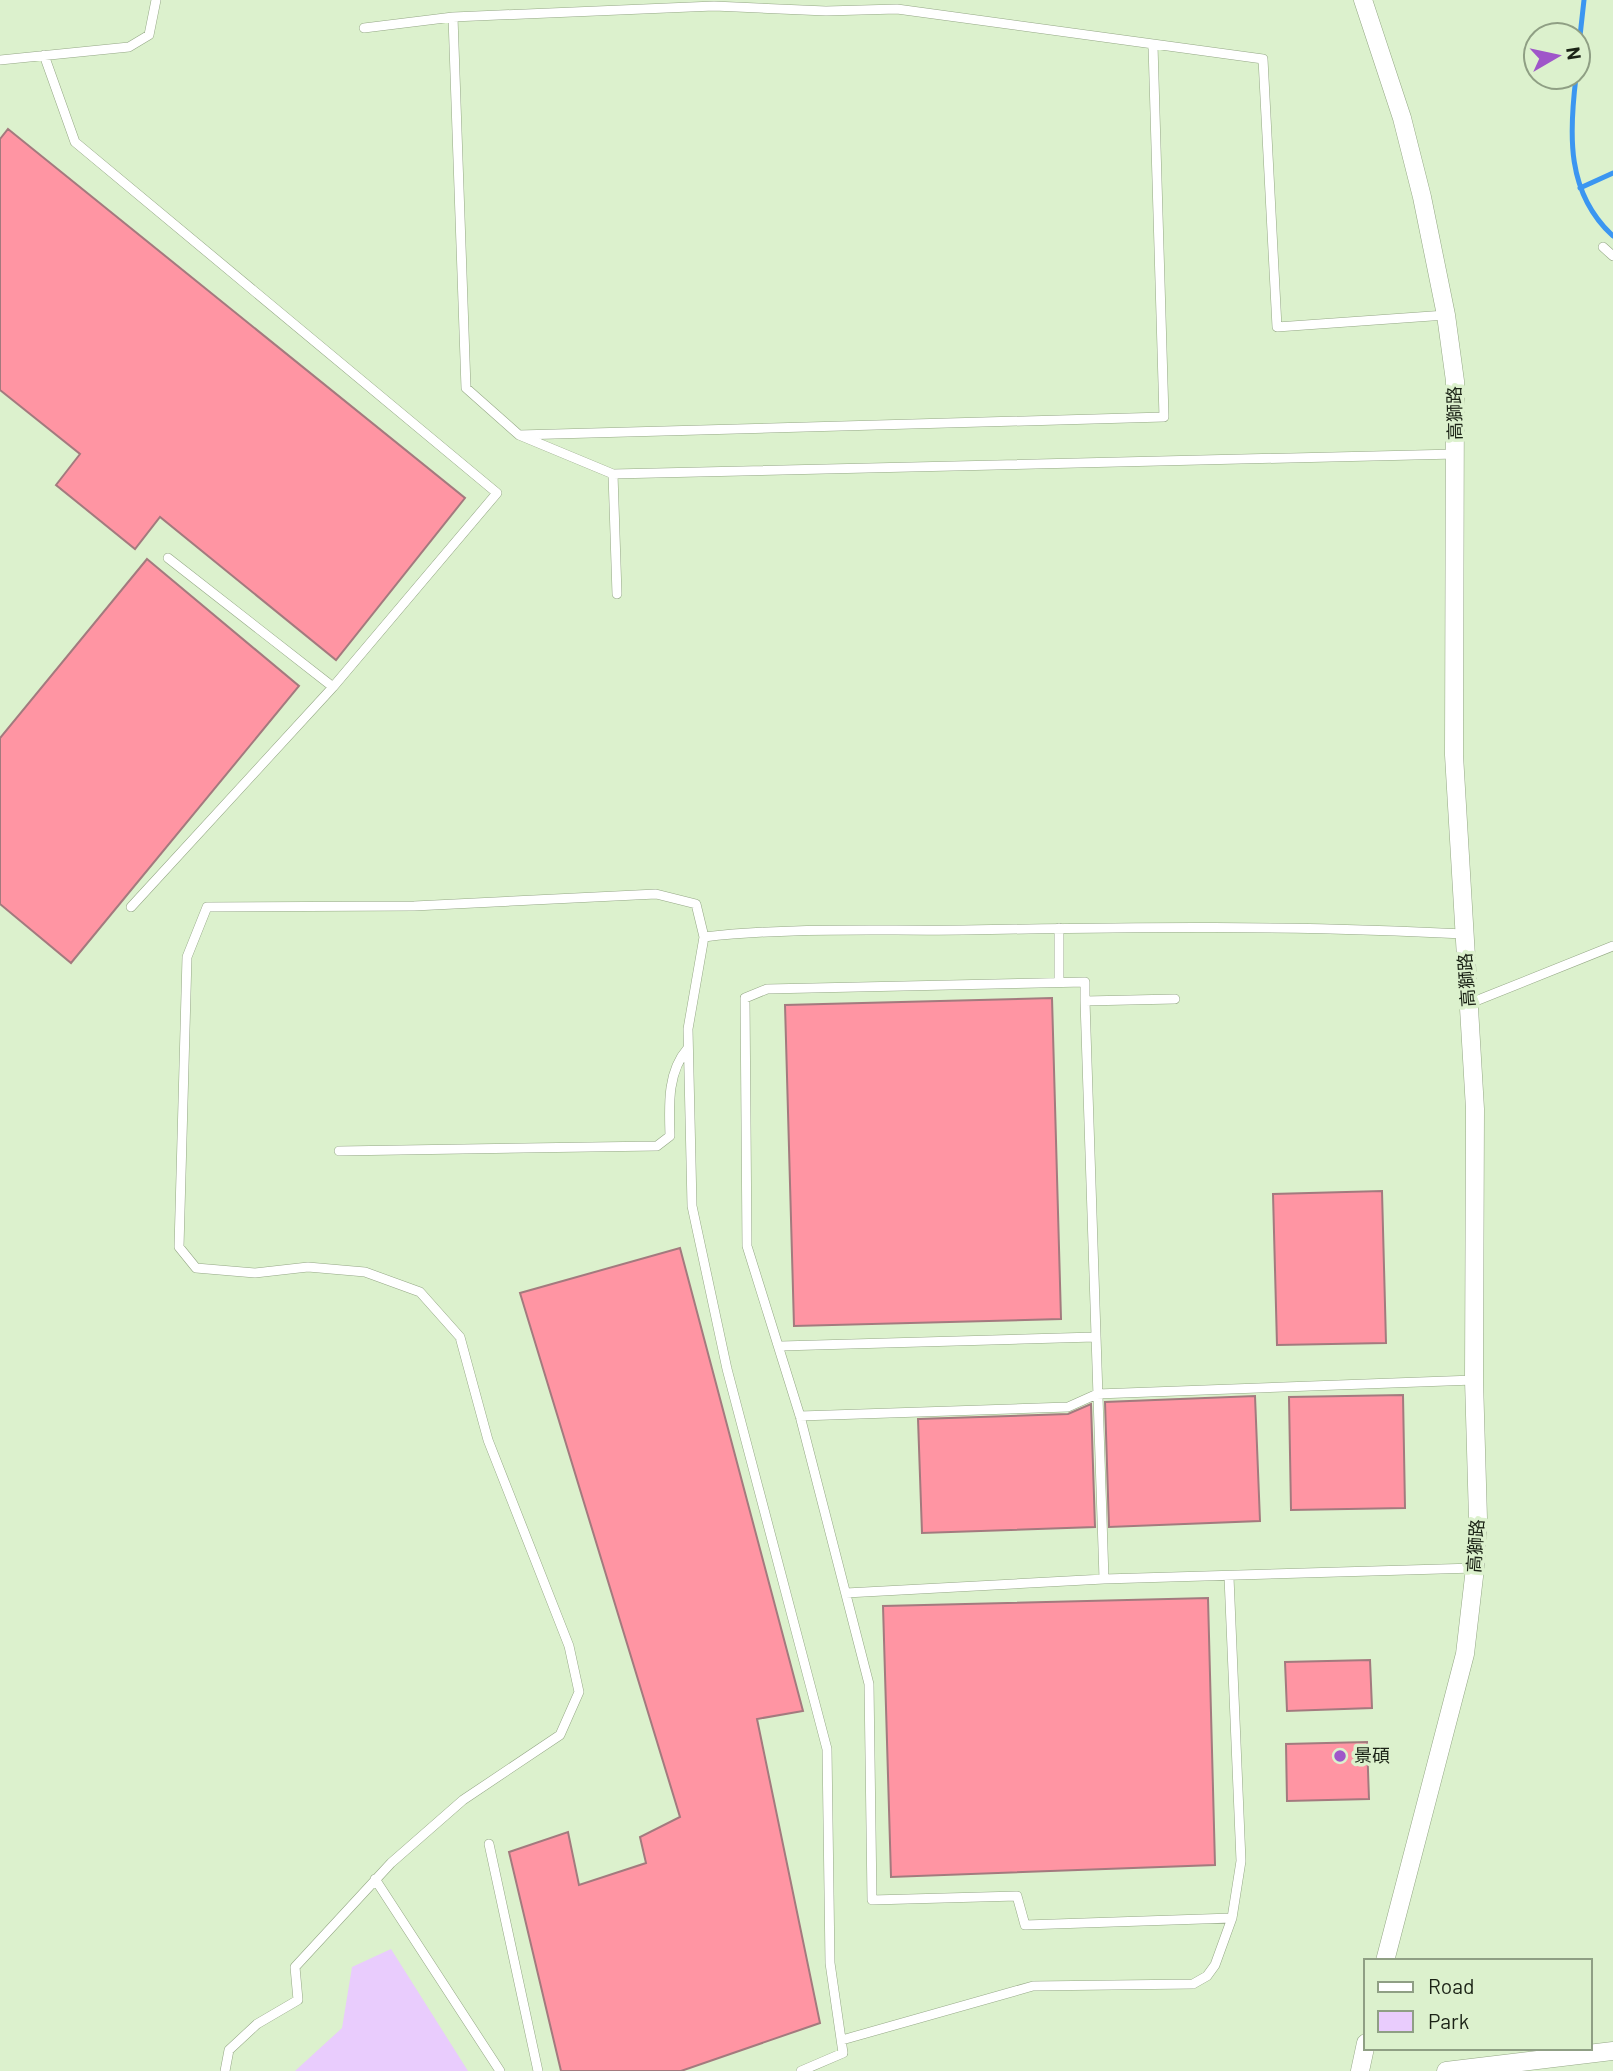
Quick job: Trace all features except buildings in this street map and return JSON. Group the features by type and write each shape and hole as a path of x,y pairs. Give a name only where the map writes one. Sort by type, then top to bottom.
{"street":[{"name":"高獅路","path":"1363,0 1402,118 1446,314 1455,381 1454,755 1475,1109 1474,1380 1478,1519 1475,1568 1465,1654 1386,1959"},
{"path":"1360,2071 1364,2050"},
{"path":"1446,2071 1613,2051"}],"lane":[{"path":"0,60 128,47 149,34 156,0"},
{"path":"364,29 453,17 714,6 826,11 897,9 1263,60 1277,327 1446,314"},
{"path":"453,17 466,388 519,435 613,474 1456,454"},
{"path":"519,435 1164,417 1153,45"},
{"path":"44,55 75,142 497,493 333,688 131,907"},
{"path":"1603,247 1613,256"},
{"path":"613,474 617,594"},
{"path":"168,558 333,688"},
{"path":"225,2071 229,2050 257,2024 298,2000 295,1967 375,1880 463,1800 560,1735 579,1692 569,1646 488,1440 460,1337 420,1292 365,1272 308,1267 255,1273 196,1268 179,1247 187,957 207,907 414,906 656,894 696,904 705,937 688,1029 692,1206 727,1369 827,1749 830,1963 844,2053 801,2071"},
{"path":"705,937 764,930 1059,928 1357,928 1464,934"},
{"path":"1059,928 1059,982"},
{"path":"1468,1004 1613,946"},
{"path":"1104,1579 1085,982 767,989 745,998 747,1246 781,1346 869,1684 872,1900 1017,1896 1025,1925 1232,1918"},
{"path":"1085,1001 1175,999"},
{"path":"339,1151 657,1146 670,1136 669,1103 675,1062 688,1048"},
{"path":"781,1346 1095,1337"},
{"path":"800,1416 1068,1407 1097,1394 1474,1380"},
{"path":"846,1593 1104,1579 1475,1568"},
{"path":"842,2040 1032,1986 1193,1984 1207,1976 1215,1965 1232,1918 1241,1861 1229,1577"},
{"path":"489,1844 538,2071"},
{"path":"375,1880 500,2071"}],"green space":[{"path":"391,1949 468,2071 295,2071 342,2028 352,1967"}],"waterway":[{"path":"1582,21 1584,0"},
{"path":"1575,91 1572,141 1579,182 1586,201 1613,236"},
{"path":"1580,188 1613,173"}],"place":[{"name":"景碩","path":"1340,1756"}]}
